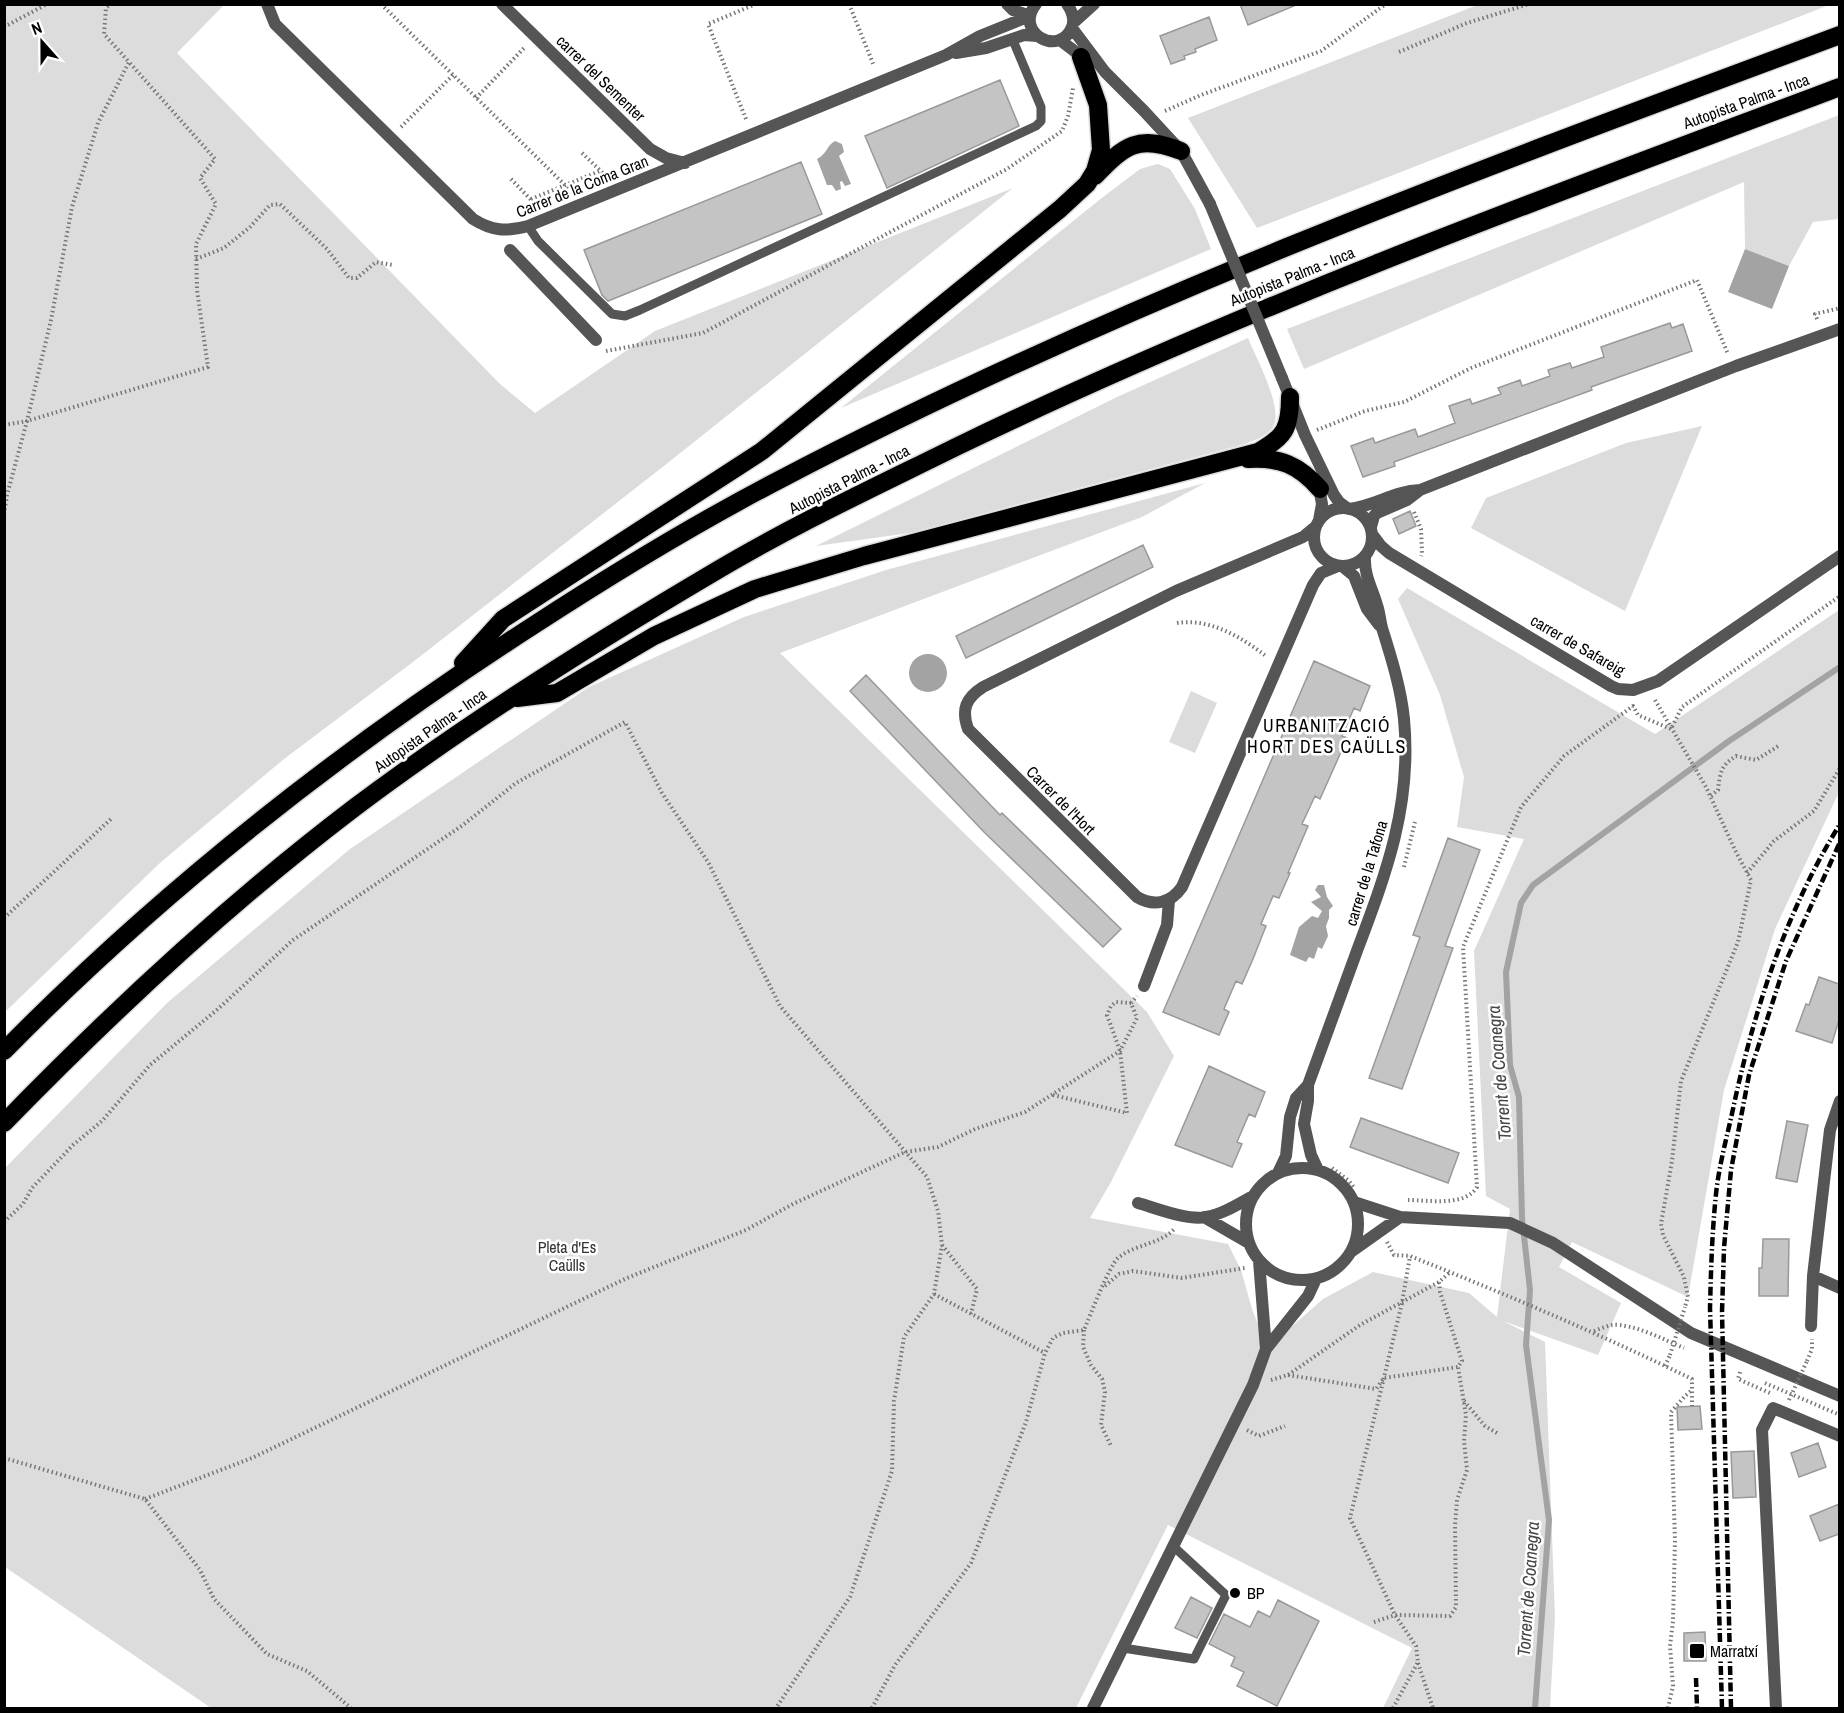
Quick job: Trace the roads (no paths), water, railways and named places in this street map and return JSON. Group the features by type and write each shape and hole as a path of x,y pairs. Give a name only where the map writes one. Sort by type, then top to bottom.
{"highway":[{"name":"Autopista Palma - Inca","path":"4,1052 105,954 179,889 311,782 446,682 608,577 766,487 872,433 1133,310 1391,205 1839,35"},
{"path":"1081,57 1098,105 1101,150 1095,171 1087,184"},
{"name":"Autopista Palma - Inca","path":"4,1123 134,994 278,869 352,810 509,699 713,572 871,489 1056,399 1182,344 1353,272 1839,87"},
{"path":"446,682 503,619 762,451 1060,209 1120,152 1150,142 1162,143 1181,151"},
{"path":"509,699 557,693 654,636 755,589 864,556 1231,461 1258,452 1275,443 1287,422 1290,397"},
{"path":"1231,461 1277,459 1309,477 1320,489"}],"street":[{"name":"Carrer de la Coma Gran","path":"267,4 268,12 275,24 473,219 485,227 498,231 528,226 685,163 946,55 981,36 1030,16"},
{"name":"carrer del Sementer","path":"502,4 650,149 666,158 685,163"},
{"path":"1007,4 1014,10 1030,16"},
{"path":"1036,4 1030,16 1031,27 1037,36"},
{"path":"1067,4 1071,11 1072,25 1105,72 1181,151 1210,204 1305,435 1334,495 1339,502 1362,515 1371,531"},
{"path":"1094,4 1060,40 1105,72"},
{"name":"Carrer de la Coma Gran","path":"946,55 986,48 1024,35 1037,36 1049,41 1060,40"},
{"path":"510,250 597,340"},
{"path":"1144,986 1167,925 1169,900 1182,887 1317,578 1326,570 1354,564 1366,555 1372,542 1371,531 1374,516 1377,513 1407,500 1420,490 1736,366 1839,329"},
{"path":"1305,435 1322,504 1314,541 1319,555 1331,564 1340,566"},
{"path":"1317,523 1331,510 1363,507 1404,490 1420,490"},
{"name":"Carrer de l'Hort","path":"1169,900 1152,903 1137,897 973,735 968,729 964,715 968,699 983,687 1155,601 1303,537 1317,523"},
{"name":"carrer de Safareig","path":"1371,531 1389,553 1611,686 1626,690 1648,685 1677,668 1839,556"},
{"path":"1366,555 1389,553"},
{"name":"carrer de la Tafona","path":"1308,1085 1380,891 1398,832 1401,811 1406,760 1404,718 1396,674 1378,606 1366,576 1366,555"},
{"name":"carrer de la Tafona","path":"1340,566 1354,576 1367,609 1382,628"},
{"path":"1308,1085 1304,1124 1311,1155 1318,1170"},
{"path":"1278,1173 1286,1156 1290,1117 1296,1098 1308,1085"},
{"path":"1811,1326 1813,1276 1830,1130 1839,1101"},
{"path":"1352,1251 1358,1235 1358,1218 1354,1202 1333,1176 1304,1167 1291,1168 1278,1173 1262,1184 1253,1196 1245,1217 1249,1243 1259,1261 1271,1271 1285,1278 1316,1279 1336,1268 1352,1251 1400,1217"},
{"path":"1204,1218 1229,1209 1253,1196"},
{"path":"1354,1202 1400,1217 1509,1223 1552,1243 1691,1333 1839,1396"},
{"path":"1138,1203 1185,1216 1204,1218 1249,1243"},
{"path":"1259,1261 1266,1348"},
{"path":"1813,1276 1839,1288"},
{"path":"1093,1708 1253,1385 1266,1348 1308,1296 1316,1279"},
{"path":"1776,1704 1762,1430 1773,1408 1839,1436"}],"lane":[{"path":"528,226 538,241 612,314 625,316 1036,126 1041,121 1041,107 1012,38"},
{"path":"1123,1648 1194,1659 1226,1595 1173,1546"}],"waterway":[{"name":"Torrent de Coanegra","path":"1535,1708 1549,1520 1526,1345 1530,1290 1522,1218 1519,1097 1510,1065 1506,972 1521,903 1533,885 1729,741 1840,667"}],"railway":[{"path":"1722,1708 1710,1308 1717,1183 1741,1072 1774,962 1803,891 1840,824"},
{"path":"1731,1708 1722,1312 1724,1248 1731,1170 1749,1075 1786,961 1840,842"},
{"path":"1696,1678 1697,1708"}],"place":[{"name":"BP","path":"1235,1593"},
{"name":"Marratxí","path":"1697,1651"}],"district":[{"name":"URBANITZACIÓ HORT DES CAÜLLS","path":"1327,735"}],"park label":[{"name":"Pleta d'Es Caülls","path":"567,1256"}]}
